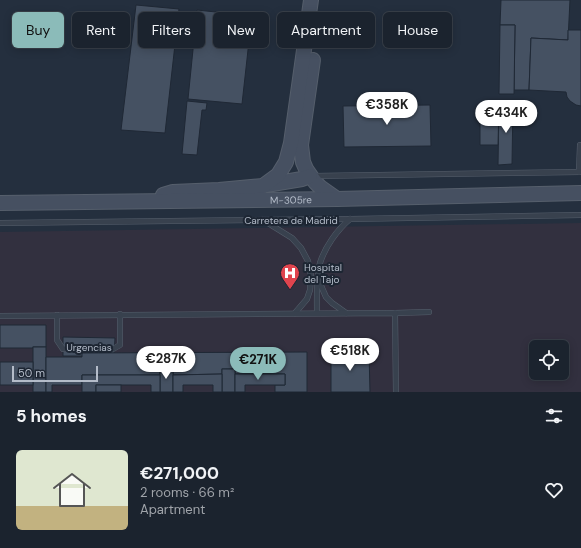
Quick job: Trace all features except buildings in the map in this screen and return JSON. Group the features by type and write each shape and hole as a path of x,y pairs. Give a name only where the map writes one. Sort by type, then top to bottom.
{"main road":[{"path":"263,186 278,175 286,162 291,143 311,0"},
{"path":"321,0 301,145 303,162 306,170 320,187 337,199"},
{"path":"135,202 173,192 263,186 302,179 310,176"},
{"name":"M-305re","path":"0,203 337,199 581,193"}],"lane":[{"path":"310,176 580,172 580,146"},
{"name":"Carretera de Madrid","path":"0,223 350,220 581,215"},
{"path":"262,220 292,238 301,248 308,261 311,276 310,290 307,299 295,313"},
{"path":"317,313 320,264 327,248 339,229 350,220"},
{"path":"318,280 326,297 346,313"},
{"path":"0,316 429,312"},
{"path":"395,313 396,392"},
{"name":"Urgencias","path":"57,315 57,340 63,349 113,349 120,344 120,314"}],"shaded area":[{"name":"Hospital del Tajo","path":"581,223 581,392 0,392 0,232"}],"place":[{"name":"Hospital del Tajo","path":"290,290"}]}
